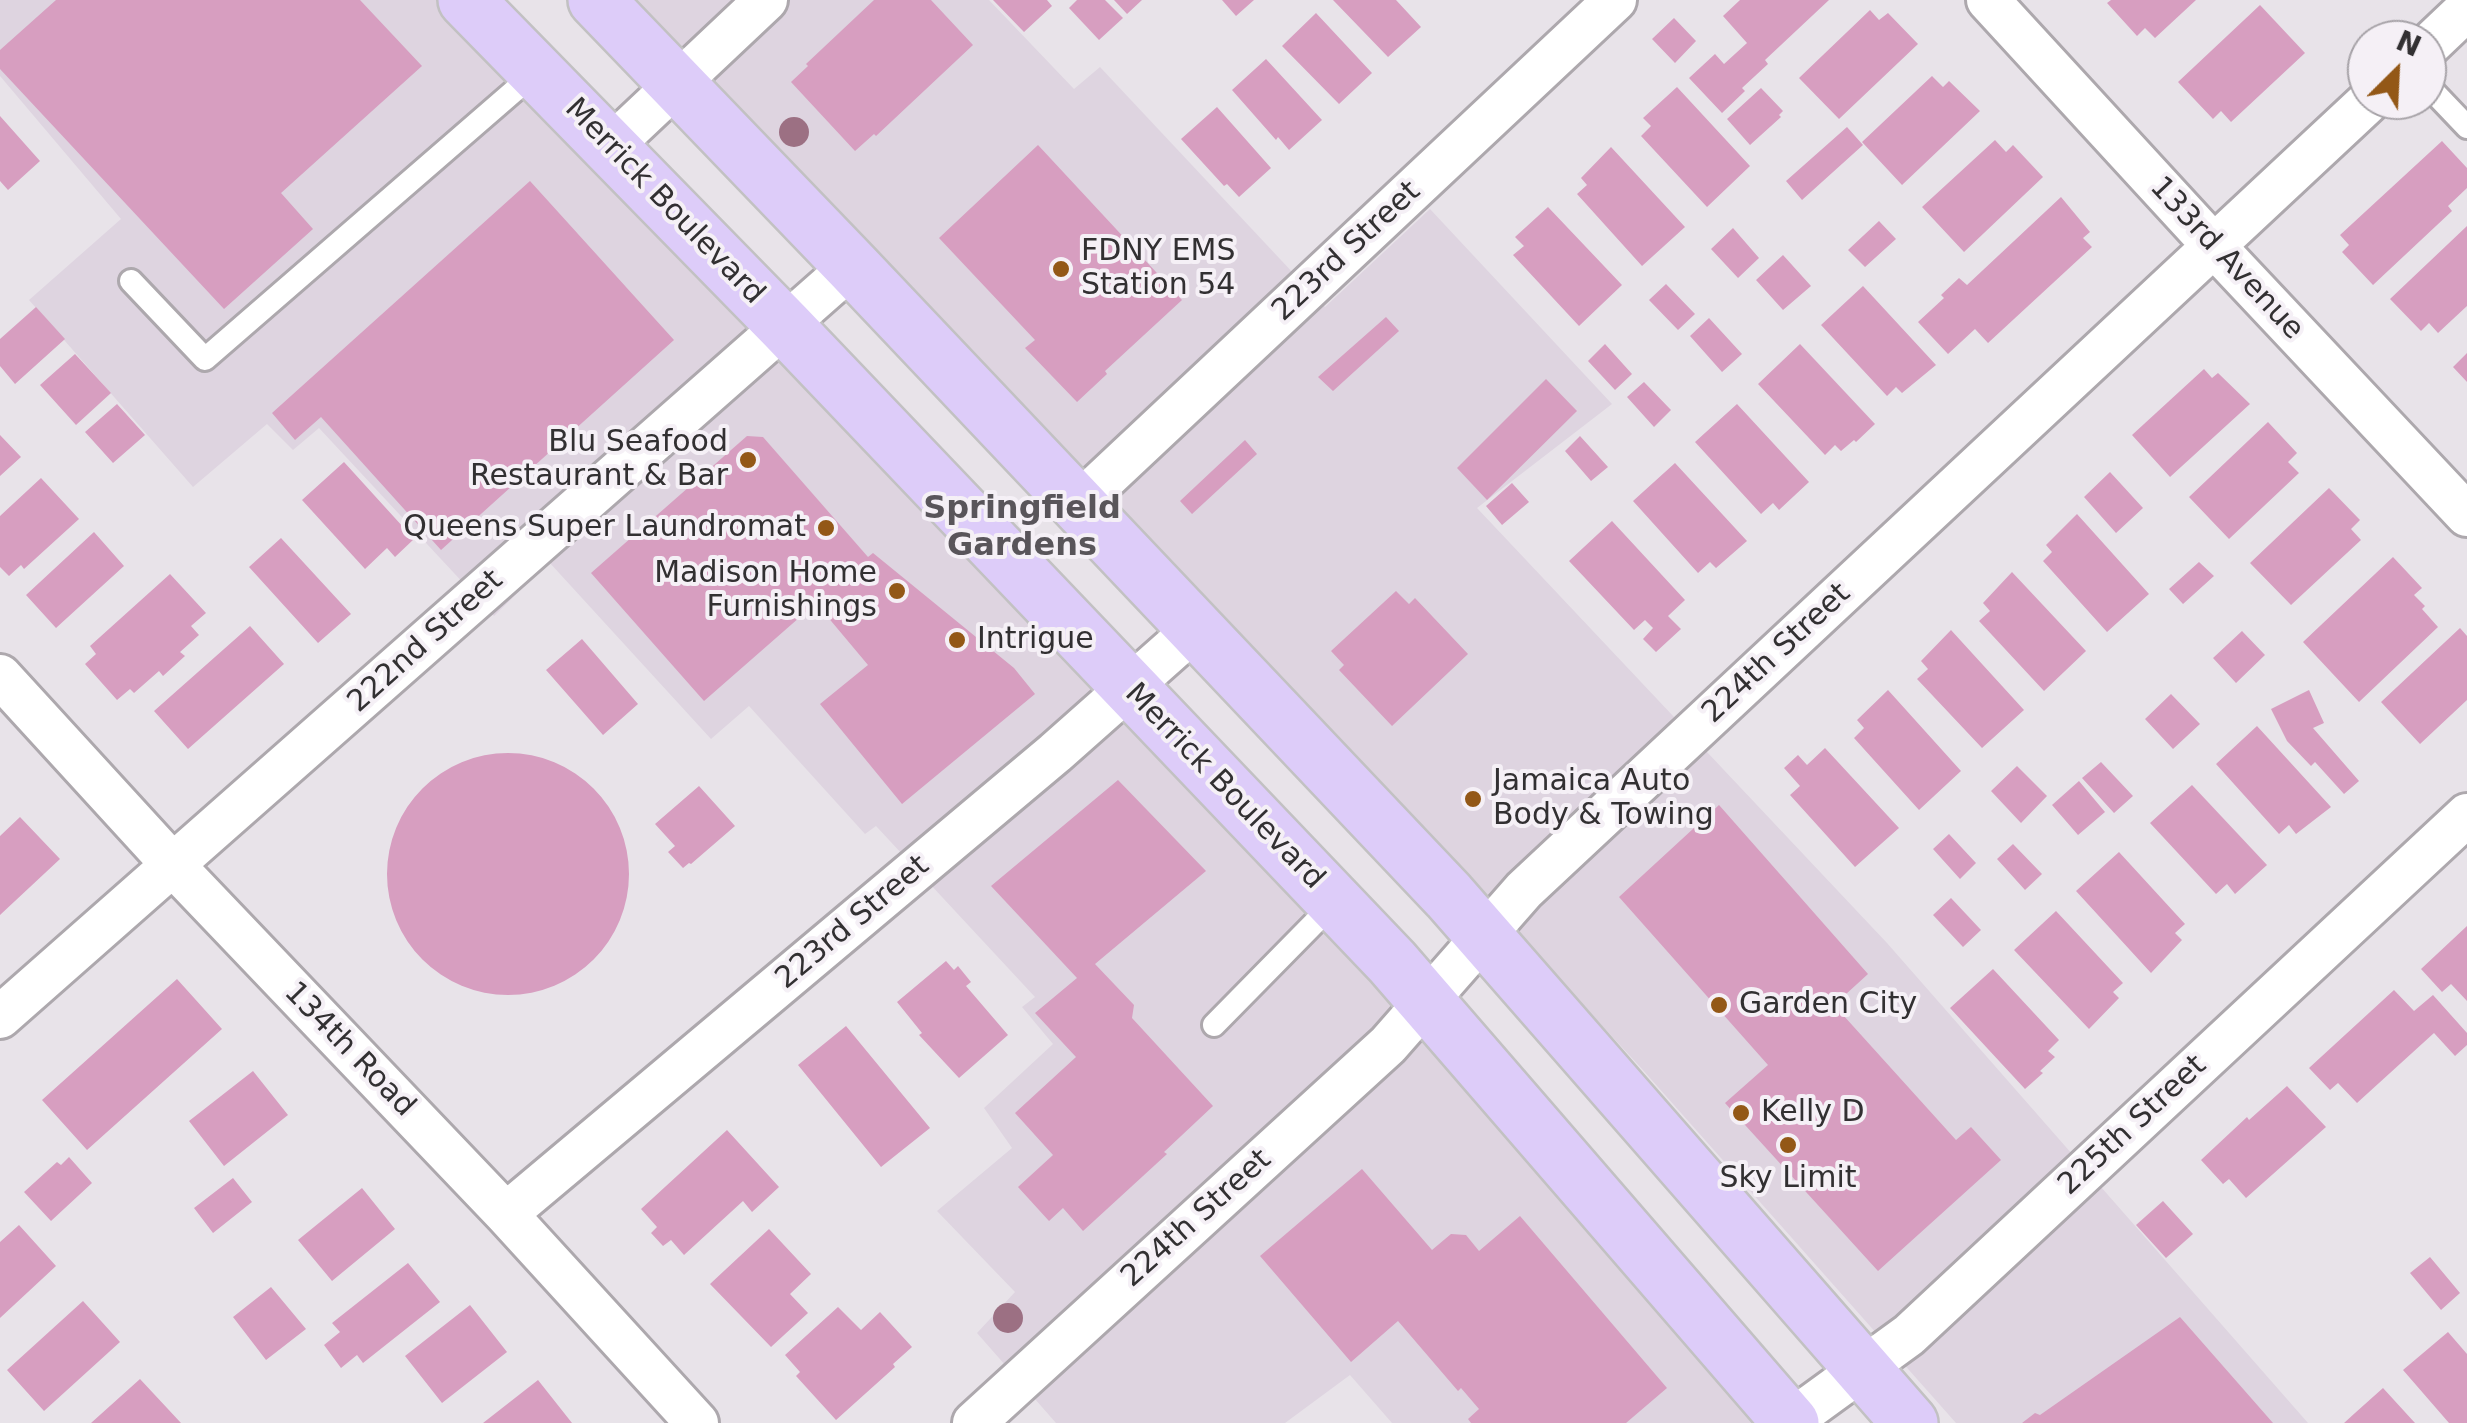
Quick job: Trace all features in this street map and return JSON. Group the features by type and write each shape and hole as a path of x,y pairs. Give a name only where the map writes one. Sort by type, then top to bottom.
{"main road":[{"name":"Merrick Boulevard","path":"466,0 785,326 1392,962 1790,1422"},
{"path":"596,0 1484,935 1910,1423"}],"street":[{"path":"610,147 766,0"},
{"name":"223rd Street","path":"1078,504 1616,0"},
{"name":"133rd Avenue","path":"1988,0 2467,516"},
{"path":"2447,28 2467,9"},
{"name":"224th Street","path":"974,1423 1388,1044 1534,880 2349,120"},
{"name":"222nd Street","path":"0,1017 852,266"},
{"name":"223rd Street","path":"506,1214 1056,752 1196,628"},
{"name":"134th Road","path":"0,676 173,866 506,1214 697,1423"},
{"name":"225th Street","path":"1790,1422 1909,1335 2467,815"}],"lane":[{"path":"132,280 204,359 536,72"},
{"path":"2447,107 2467,128"},
{"path":"1214,1025 1335,902"}],"shaded area":[{"path":"0,0 445,0 1033,601 1771,1423 1392,1423 1350,1375 1285,1423 1056,1423 977,1333 1015,1292 937,1211 1012,1148 984,1108 1053,1044 1022,1007 1035,997 876,826 865,834 749,706 711,739 549,562 494,616 319,428 293,450 267,424 193,487 29,300 121,219 0,76"},
{"path":"625,0 989,0 1074,89 1100,67 1325,307 1430,209 1612,404 1477,508 1887,943 2308,1423 1956,1423 1642,1069 1215,606"}],"building":[{"path":"56,0 360,0 422,66 281,193 313,229 224,309 0,69 0,50"},
{"path":"874,0 931,0 973,45 855,151 791,82"},
{"path":"993,0 1047,0 1052,6 1024,32"},
{"path":"1077,0 1105,0 1123,18 1099,40 1069,8"},
{"path":"1114,0 1142,0 1127,14"},
{"path":"1222,0 1254,0 1236,16"},
{"path":"1333,0 1396,0 1421,27 1388,57"},
{"path":"1740,0 1829,0 1765,60 1768,64 1722,113 1689,78 1715,54 1724,64 1747,43 1723,16"},
{"path":"2196,0 2155,38 2145,28 2137,36 2107,3"},
{"path":"2260,5 2305,53 2231,122 2221,111 2213,119 2178,82"},
{"path":"1870,10 1879,20 1888,13 1918,44 1839,119 1799,78"},
{"path":"1316,13 1372,73 1339,104 1282,46"},
{"path":"1674,18 1696,41 1675,63 1652,39"},
{"path":"1266,59 1322,120 1289,150 1232,90"},
{"path":"1932,76 1943,87 1949,81 1980,111 1902,185 1862,142"},
{"path":"1677,87 1750,166 1707,207 1641,136 1651,126 1643,118"},
{"path":"1761,88 1783,111 1750,145 1727,119"},
{"path":"1217,107 1271,168 1239,197 1181,139"},
{"path":"0,116 40,161 8,190 0,181"},
{"path":"1847,127 1863,145 1802,200 1786,181"},
{"path":"1995,140 2006,152 2013,145 2043,177 1964,252 1922,207"},
{"path":"2442,141 2467,168 2467,188 2448,206 2452,211 2373,285 2342,252 2349,245 2340,235"},
{"name":"FDNY EMS Station 54","path":"1038,145 1182,300 1077,402 1025,348 1035,340 939,238"},
{"path":"1611,147 1685,227 1642,266 1577,194 1587,185 1581,178"},
{"path":"530,181 674,340 441,550 321,417 295,440 272,413"},
{"path":"2061,197 2090,232 2083,238 2092,247 1988,343 1975,329 1948,354 1918,322 1959,278 1967,285"},
{"path":"1548,207 1622,285 1579,326 1513,255 1524,246 1515,237"},
{"path":"1879,221 1896,239 1865,267 1848,250"},
{"path":"2467,226 2467,306 2438,333 2429,323 2421,331 2390,299"},
{"path":"1733,228 1759,258 1738,278 1711,249"},
{"path":"1783,255 1811,286 1783,310 1756,280"},
{"path":"1666,284 1695,314 1678,330 1649,300"},
{"path":"1863,286 1936,365 1902,393 1896,387 1887,396 1821,325"},
{"path":"36,307 65,339 15,384 0,366 0,339"},
{"path":"1386,317 1399,331 1333,391 1318,377"},
{"path":"1709,318 1742,354 1722,372 1690,336"},
{"path":"1605,344 1632,374 1615,390 1588,361"},
{"path":"1800,344 1875,424 1841,451 1835,445 1825,455 1758,384"},
{"path":"2467,353 2467,382 2453,367"},
{"path":"75,354 111,393 76,425 40,385"},
{"path":"2204,369 2212,378 2218,373 2250,404 2170,477 2132,435"},
{"path":"1546,379 1577,411 1487,500 1457,468"},
{"path":"1644,382 1671,410 1654,427 1627,397"},
{"path":"117,404 145,435 113,463 85,432"},
{"path":"1737,404 1809,482 1779,510 1773,503 1761,514 1695,442"},
{"path":"2268,422 2297,453 2288,462 2299,473 2229,539 2189,497"},
{"path":"0,435 21,457 0,476"},
{"path":"747,436 763,437 868,557 873,553 1014,668 1035,694 902,804 820,704 868,665 816,603 704,701 591,573"},
{"path":"1580,436 1608,467 1591,481 1565,451"},
{"path":"1245,440 1257,454 1192,514 1180,501"},
{"path":"344,462 414,539 395,557 387,548 365,569 302,500"},
{"path":"1675,463 1747,541 1716,568 1710,562 1698,573 1633,501"},
{"path":"2110,472 2143,508 2116,533 2084,497"},
{"path":"41,478 79,519 24,569 21,565 9,576 0,567 0,516"},
{"path":"1512,483 1529,502 1502,525 1486,506"},
{"path":"2329,488 2360,520 2351,529 2361,540 2291,605 2250,563"},
{"path":"2077,514 2149,594 2107,632 2043,561 2052,552 2046,545"},
{"path":"1612,521 1685,600 1668,616 1681,629 1656,652 1643,639 1653,628 1645,620 1634,630 1569,561"},
{"path":"94,532 124,566 56,628 26,595"},
{"path":"281,538 351,614 318,643 249,567"},
{"path":"2393,557 2422,588 2414,595 2438,627 2359,702 2303,642"},
{"path":"2199,562 2214,576 2183,604 2169,589"},
{"path":"2012,572 2086,651 2044,691 1979,621 1990,611 1983,603"},
{"path":"170,574 206,613 191,626 199,635 180,652 185,656 163,676 159,671 134,693 130,689 117,700 85,664 96,654 90,646"},
{"path":"1396,591 1409,604 1415,598 1468,654 1392,726 1339,670 1344,665 1331,651"},
{"path":"250,626 284,664 188,749 154,711"},
{"path":"2460,628 2467,636 2467,700 2420,744 2381,702"},
{"path":"1951,630 2024,710 1982,748 1917,679 1928,669 1921,661"},
{"path":"2242,631 2265,655 2236,683 2213,658"},
{"path":"582,639 638,704 603,735 546,670"},
{"path":"1888,690 1961,771 1919,810 1854,738 1864,728 1857,720"},
{"path":"2309,690 2324,723 2313,728 2359,781 2344,794 2315,762 2311,766 2287,741 2271,709"},
{"path":"2171,694 2200,724 2173,749 2145,719"},
{"path":"2257,726 2331,807 2296,834 2289,825 2279,834 2216,764"},
{"path":"1825,748 1899,828 1855,867 1790,795 1800,786 1784,768 1798,755 1807,765"},
{"path":"508,753 554,762 594,788 620,828 629,874 620,920 594,960 554,986 508,995 462,986 422,960 396,920 387,874 396,828 422,788 462,762"},
{"path":"2101,762 2133,796 2114,813 2082,778"},
{"path":"2017,766 2047,796 2021,823 1991,791"},
{"path":"1118,780 1206,871 1095,964 1134,1005 1132,1018 1213,1106 1083,1231 1063,1208 1049,1221 1018,1187 1053,1155 1015,1113 1076,1057 1035,1013 1077,978 991,886"},
{"path":"2079,781 2105,812 2078,835 2052,805"},
{"path":"2192,785 2267,865 2235,894 2227,884 2216,894 2150,823"},
{"path":"699,786 735,826 683,868 668,852 675,846 655,824"},
{"path":"1719,805 1868,974 1834,1005 1956,1140 1971,1127 2001,1160 1878,1271 1725,1103 1768,1065 1619,897"},
{"path":"20,817 60,859 0,915 0,836"},
{"path":"1949,834 1976,863 1960,879 1933,849"},
{"path":"2013,844 2042,874 2025,890 1997,859"},
{"path":"2119,852 2185,924 2175,933 2182,940 2151,973 2076,891"},
{"path":"1951,898 1981,930 1963,947 1933,915"},
{"path":"2056,911 2123,983 2113,992 2119,998 2089,1029 2014,950"},
{"path":"2467,926 2467,1001 2451,984 2442,992 2421,969"},
{"path":"946,961 954,970 958,966 971,982 966,986 1008,1035 959,1078 919,1035 922,1033 897,1002"},
{"path":"1993,969 2059,1040 2048,1051 2055,1057 2025,1089 1950,1008"},
{"path":"177,979 222,1029 87,1150 42,1100"},
{"path":"2394,990 2414,1011 2433,995 2467,1033 2467,1045 2455,1056 2434,1033 2357,1103 2338,1083 2330,1090 2309,1068"},
{"path":"846,1026 930,1128 881,1167 798,1065"},
{"path":"253,1071 288,1115 224,1166 189,1121"},
{"path":"2287,1086 2326,1127 2246,1198 2229,1179 2223,1184 2201,1160"},
{"path":"727,1130 779,1187 752,1212 743,1201 684,1255 671,1240 663,1246 651,1233 657,1227 641,1209"},
{"path":"69,1157 92,1183 51,1221 24,1192 57,1162 61,1165"},
{"path":"1362,1169 1432,1250 1451,1234 1466,1235 1479,1251 1520,1216 1667,1388 1626,1423 1471,1423 1468,1419 1479,1409 1461,1388 1458,1391 1398,1321 1351,1362 1260,1256"},
{"path":"233,1178 252,1202 213,1233 194,1208"},
{"path":"362,1188 395,1229 332,1281 298,1240"},
{"path":"2163,1201 2193,1234 2166,1258 2136,1225"},
{"path":"19,1225 56,1266 0,1318 0,1242"},
{"path":"769,1229 811,1274 790,1294 808,1313 771,1347 710,1284"},
{"path":"2430,1257 2460,1293 2441,1310 2410,1273"},
{"path":"408,1263 440,1302 363,1363 357,1355 341,1368 324,1345 340,1332 332,1323"},
{"path":"271,1287 306,1329 266,1360 233,1317"},
{"path":"83,1301 120,1342 44,1411 7,1370"},
{"path":"470,1305 507,1352 442,1403 405,1356"},
{"path":"838,1307 861,1330 880,1312 912,1347 836,1420 796,1376 800,1372 785,1355"},
{"path":"2180,1317 2273,1423 2022,1423 2035,1413 2040,1415"},
{"path":"2448,1332 2467,1354 2467,1423 2449,1423 2403,1370"},
{"path":"140,1379 181,1423 91,1423"},
{"path":"538,1380 572,1423 483,1423"},
{"path":"2383,1388 2415,1423 2344,1423 2355,1413"}],"place":[{"name":"FDNY EMS Station 54","path":"1061,269"},
{"name":"Blu Seafood Restaurant & Bar","path":"748,460"},
{"name":"Queens Super Laundromat","path":"826,528"},
{"name":"Madison Home Furnishings","path":"897,591"},
{"name":"Intrigue","path":"957,640"},
{"name":"Jamaica Auto Body & Towing","path":"1473,799"},
{"name":"Garden City","path":"1719,1005"},
{"name":"Kelly D","path":"1741,1113"},
{"name":"Sky Limit","path":"1788,1145"}],"district":[{"name":"Springfield Gardens","path":"1022,528"}]}
